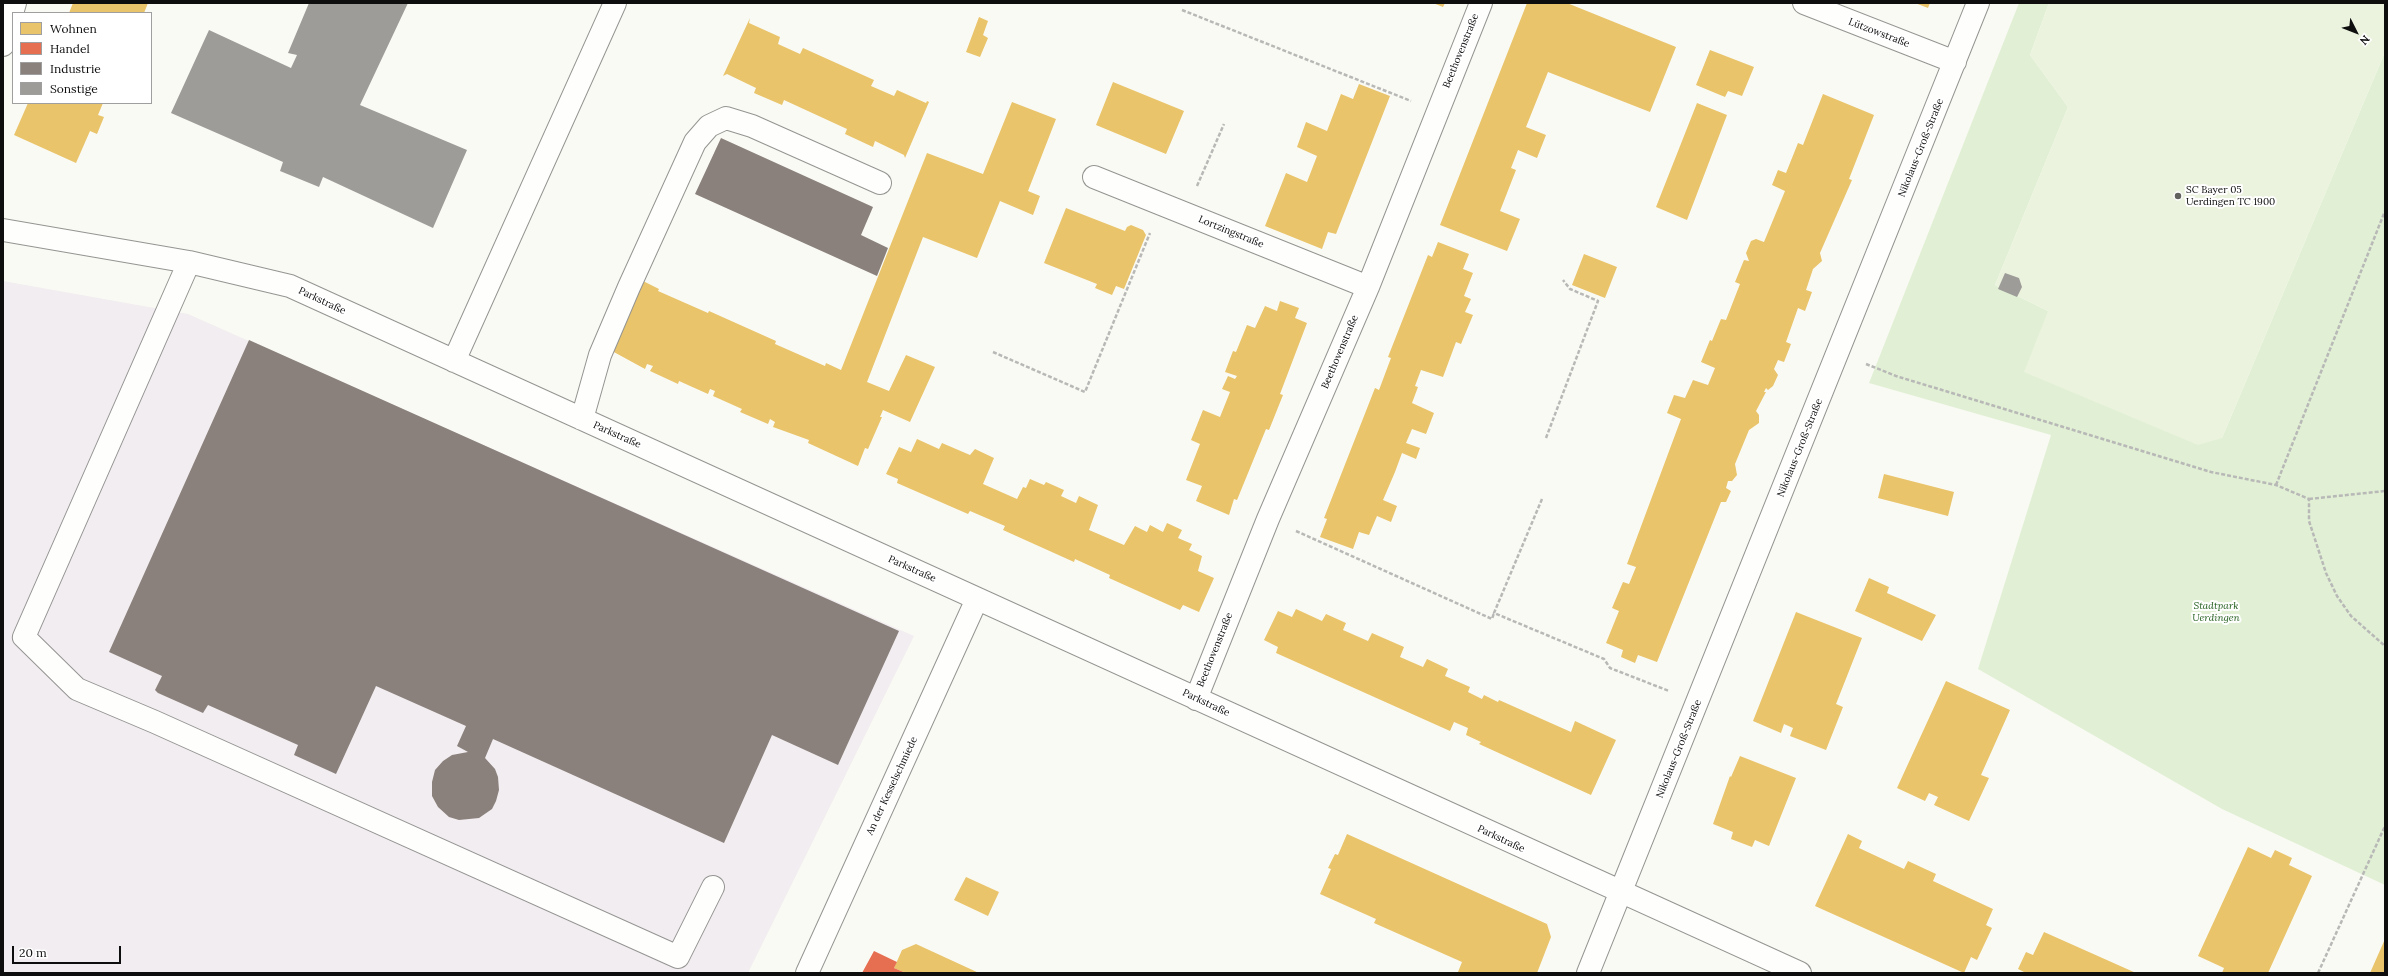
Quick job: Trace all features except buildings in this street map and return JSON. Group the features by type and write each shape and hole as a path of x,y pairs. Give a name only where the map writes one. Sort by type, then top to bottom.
{"street":[{"path":"454,361 615,3"},
{"name":"Beethovenstraße","path":"1196,699 1268,519 1368,287 1481,3"},
{"name":"Lützowstraße","path":"1804,3 1955,62"},
{"name":"Nikolaus-Groß-Straße","path":"1588,973 1839,353 1978,3"},
{"path":"3,45 12,16"},
{"path":"582,419 600,355 629,287 695,142 710,126 726,118 752,126 880,183"},
{"name":"Lortzingstraße","path":"1094,177 1368,287"},
{"name":"Parkstraße","path":"3,230 189,262 290,286 1800,973"},
{"path":"189,262 24,637 77,689 155,722 678,957 713,887"},
{"name":"An der Kesselschmiede","path":"807,973 978,599"}],"path":[{"path":"1182,10 1437,111"},
{"path":"1185,214 1224,124"},
{"path":"993,352 1085,392 1162,205"},
{"path":"2276,485 2385,211"},
{"path":"1546,438 1598,300 1570,289 1563,280"},
{"path":"1839,353 1896,376 2211,472 2276,485 2309,499 2385,491"},
{"path":"1268,519 1492,619 1542,499"},
{"path":"2309,499 2309,521 2326,573 2337,596 2351,616 2385,646"},
{"path":"1494,613 1604,659 1610,668 1697,702"},
{"path":"2318,973 2385,826"}],"shaded area":[{"path":"3,281 188,314 914,636 748,973 3,973"}],"green space":[{"name":"Stadtpark Uerdingen","path":"2019,3 2049,3 2030,55 2068,107 1995,285 2048,311 2222,438 2385,52 2385,885 2222,809 1978,669 2051,435 1869,383"},
{"name":"SC Bayer 05 Uerdingen TC 1900","path":"2049,3 2385,3 2385,52 2222,438 2198,445 2024,372 2048,311 1995,285 2068,107 2030,55"}],"place":[{"name":"SC Bayer 05 Uerdingen TC 1900","path":"2178,196"}]}
